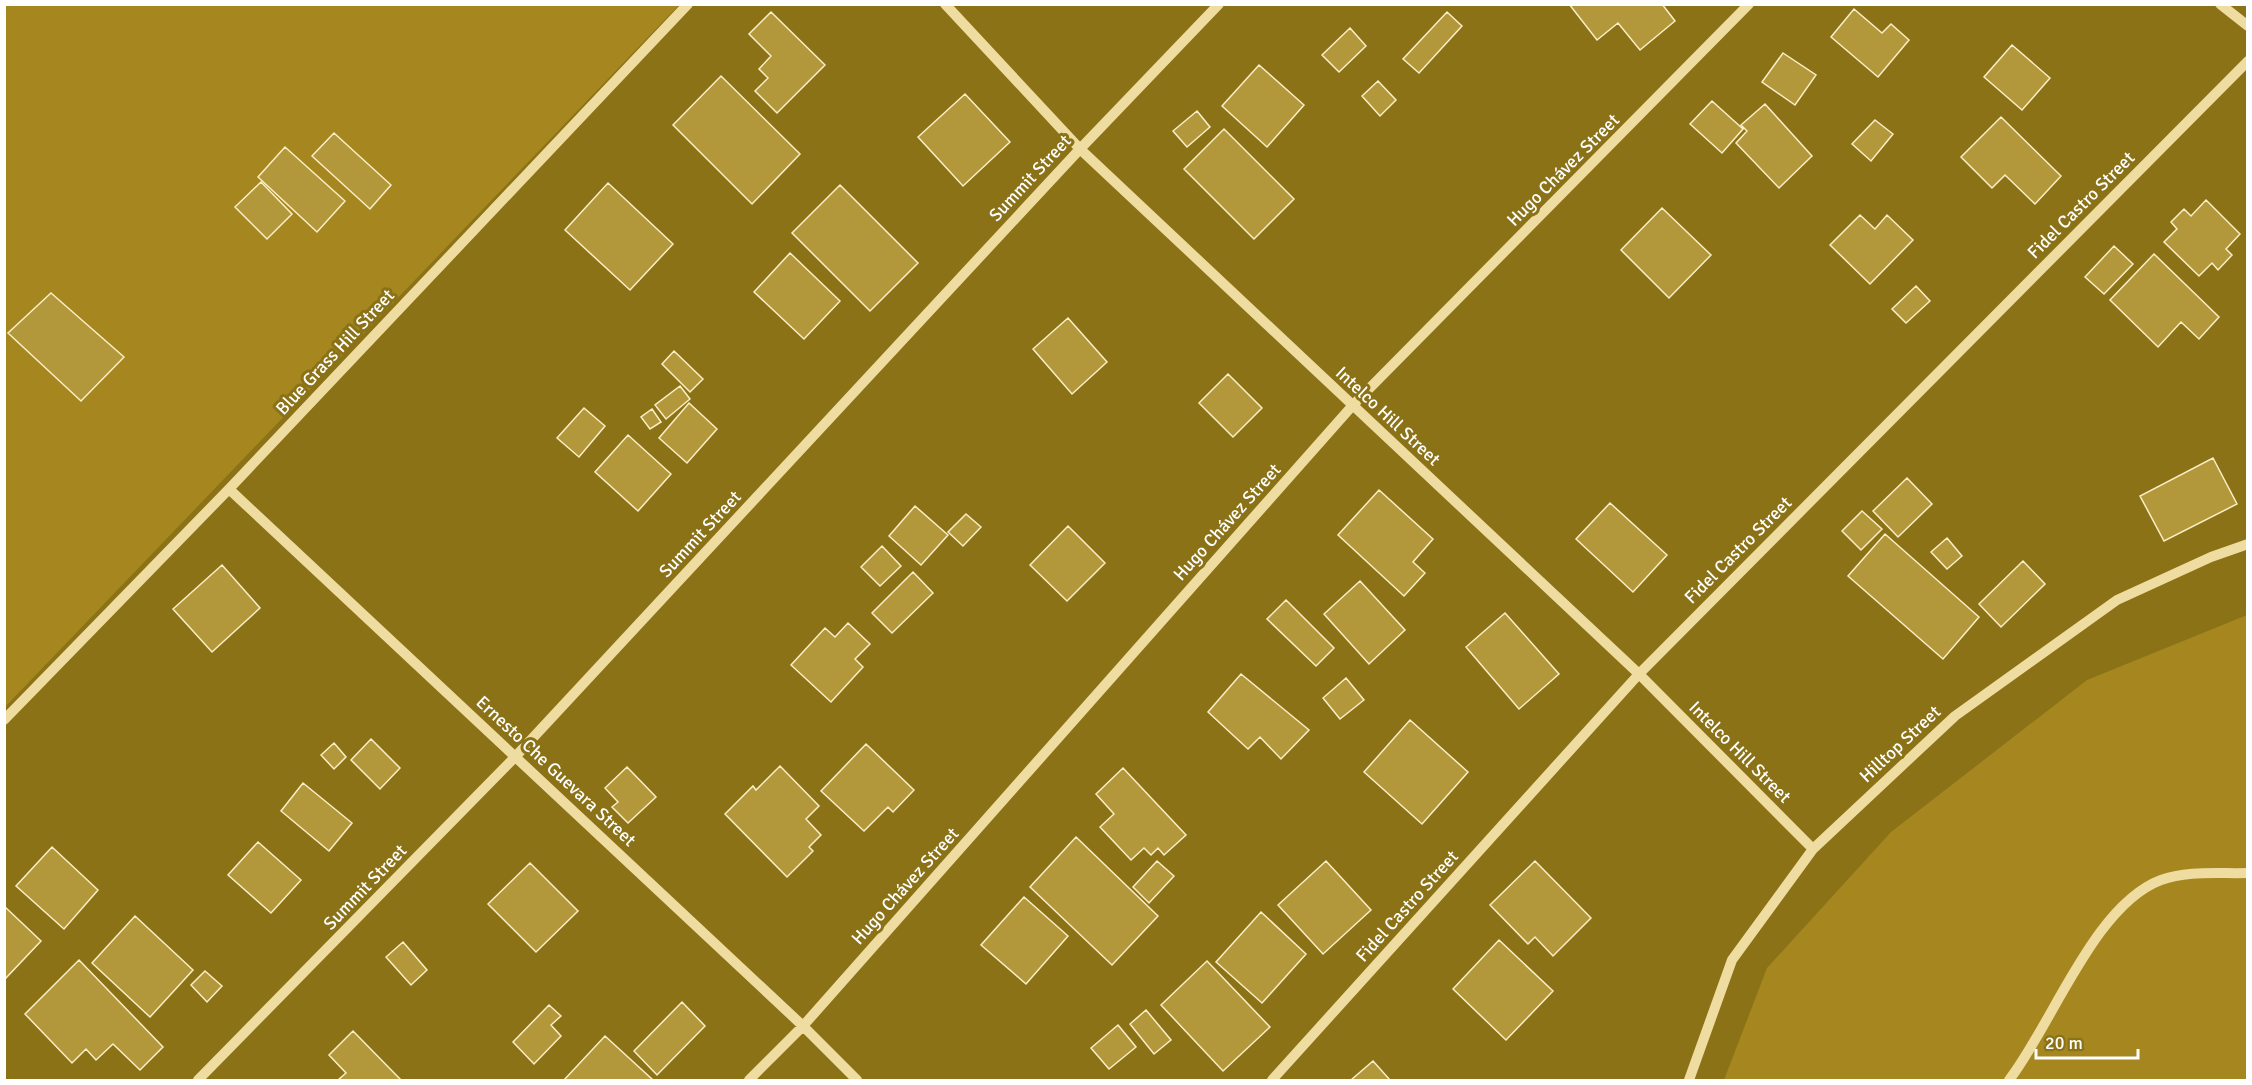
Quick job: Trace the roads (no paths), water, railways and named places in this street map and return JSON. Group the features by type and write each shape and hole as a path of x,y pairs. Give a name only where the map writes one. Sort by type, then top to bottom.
{"street":[{"name":"Blue Grass Hill Street","path":"6,714 229,489 688,4"},
{"name":"Intelco Hill Street","path":"945,4 1080,149 1639,674 1813,849"},
{"name":"Summit Street","path":"198,1080 516,756 1080,149 1219,4"},
{"name":"Hugo Chávez Street","path":"749,1080 803,1026 1353,405 1749,4"},
{"path":"2220,4 2247,26"},
{"name":"Fidel Castro Street","path":"1272,1080 1639,674 2247,61"},
{"name":"Ernesto Che Guevara Street","path":"229,489 803,1026 857,1080"},
{"name":"Hilltop Street","path":"1689,1080 1732,960 1813,849 1955,716 2117,600 2211,557 2247,544"},
{"path":"2010,1080 2024,1061 2092,943 2129,900 2161,880 2198,874 2247,873"}]}
